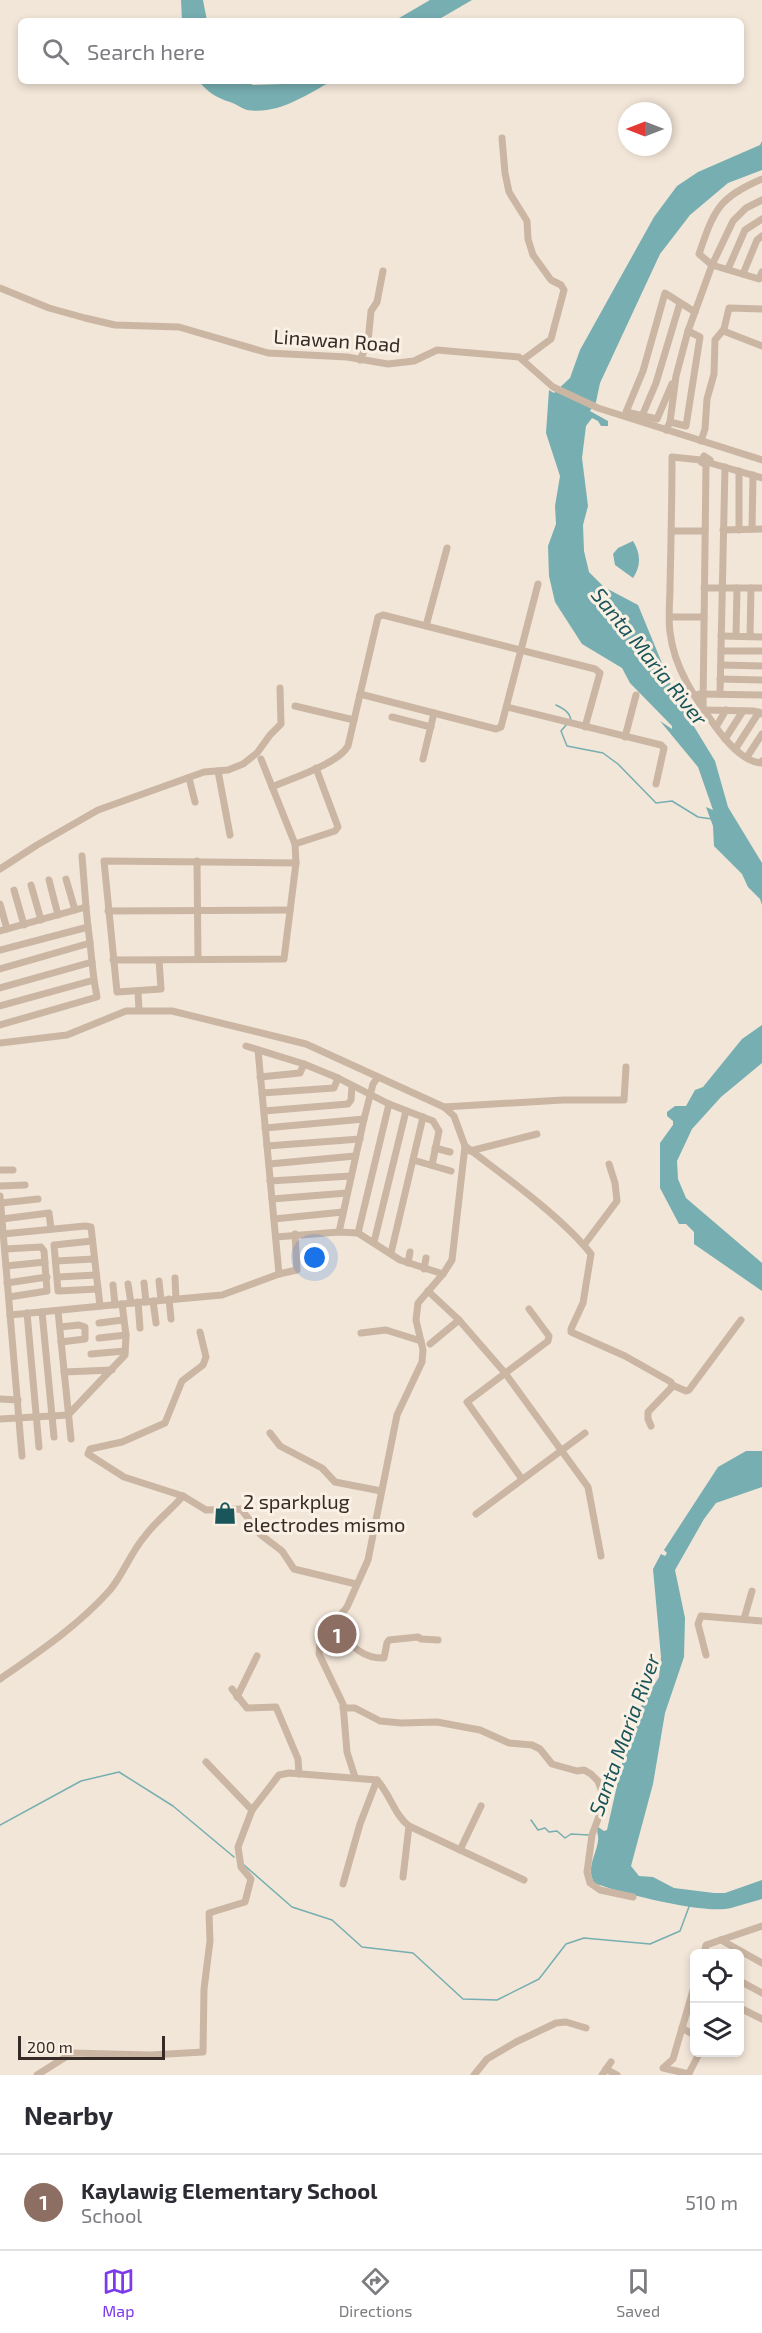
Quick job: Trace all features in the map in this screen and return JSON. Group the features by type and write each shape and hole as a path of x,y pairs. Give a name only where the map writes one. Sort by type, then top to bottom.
{"street":[{"path":"502,138 504,173 510,192 527,221 528,239 534,255 551,280 561,285 564,290 551,339 524,359 553,387 598,408 668,426 705,442 762,460"},
{"path":"762,179 741,188 719,205 711,219 699,254 712,265 759,279 762,272"},
{"path":"668,426 676,376 688,331 712,265 733,221 746,208 762,200"},
{"path":"728,269 745,230 762,219"},
{"path":"743,274 757,240 762,236"},
{"path":"360,360 368,342 371,311 377,302 383,271"},
{"name":"Linawan Road","path":"0,288 49,308 115,325 179,327 268,352 347,357 401,364 414,361 437,350 524,359"},
{"path":"676,376 657,419 626,412 643,371 665,293 695,312"},
{"path":"642,416 656,382 680,303"},
{"path":"704,710 705,429 707,399 714,374 715,340 724,329 729,308 762,309"},
{"path":"724,329 726,332 762,346"},
{"path":"668,426 687,426 700,337 688,331"},
{"path":"762,478 706,461 672,458 670,632 682,675 725,739 756,763 762,761"},
{"path":"720,694 725,467"},
{"path":"739,471 739,530"},
{"path":"752,529 753,475"},
{"path":"723,530 762,530"},
{"path":"672,531 705,531"},
{"path":"426,626 447,548"},
{"path":"360,694 496,729 501,727 538,585"},
{"path":"704,588 762,588"},
{"path":"736,636 737,588"},
{"path":"750,636 751,588"},
{"path":"272,787 344,753 348,746 378,618 383,615 595,669 600,673 585,727"},
{"path":"670,617 704,617"},
{"path":"721,636 762,637"},
{"path":"721,651 762,651"},
{"path":"721,665 762,666"},
{"path":"720,679 762,680"},
{"path":"0,869 98,810 204,772 228,770 249,760 281,724 280,688"},
{"path":"692,693 762,696"},
{"path":"625,737 636,695"},
{"path":"295,706 354,720"},
{"path":"507,707 661,745 663,748 656,784"},
{"path":"704,710 761,713 736,748"},
{"path":"716,727 726,710"},
{"path":"725,739 743,711"},
{"path":"423,759 434,713"},
{"path":"392,717 431,727"},
{"path":"747,757 762,734"},
{"path":"113,960 284,958 296,863 295,844 261,759"},
{"path":"295,844 334,831 338,827 316,768"},
{"path":"218,771 230,835"},
{"path":"189,778 195,802"},
{"path":"0,1024 97,997 82,856"},
{"path":"159,960 161,989 117,992 104,861 296,863"},
{"path":"198,861 198,959"},
{"path":"66,879 75,910"},
{"path":"49,880 58,915"},
{"path":"31,885 41,920"},
{"path":"14,890 24,925"},
{"path":"1,909 4,930 86,907"},
{"path":"108,911 290,910"},
{"path":"0,950 88,927"},
{"path":"0,969 90,943"},
{"path":"0,988 92,962"},
{"path":"0,1006 94,980"},
{"path":"138,992 139,1010"},
{"path":"0,1043 68,1035 126,1011 139,1010 172,1011 306,1044 444,1107 454,1116 467,1148 539,1205 584,1245 592,1256 583,1303 571,1332 625,1356 686,1391 690,1390 741,1320"},
{"path":"246,1046 304,1064 372,1093 389,1104 433,1121 438,1127 432,1165"},
{"path":"258,1050 279,1274"},
{"path":"260,1077 300,1073 304,1064"},
{"path":"444,1107 563,1100 624,1100 626,1067"},
{"path":"339,1232 364,1119 373,1084 378,1077"},
{"path":"262,1093 334,1088 338,1078"},
{"path":"264,1111 347,1104 351,1100 352,1086"},
{"path":"358,1233 389,1104"},
{"path":"374,1242 406,1111"},
{"path":"391,1253 423,1117"},
{"path":"265,1128 364,1119"},
{"path":"467,1148 537,1134"},
{"path":"267,1146 360,1139"},
{"path":"435,1148 450,1152"},
{"path":"355,1777 347,1752 340,1694 319,1654 320,1641 346,1607 368,1560 397,1415 422,1362 423,1350 416,1320 418,1303 452,1260 467,1148"},
{"path":"269,1164 355,1156"},
{"path":"413,1160 451,1171"},
{"path":"584,1245 617,1201 615,1183 609,1164"},
{"path":"0,1170 13,1170"},
{"path":"270,1181 351,1176"},
{"path":"0,1186 25,1185"},
{"path":"272,1199 347,1193"},
{"path":"0,1196 22,1455"},
{"path":"1,1203 38,1199"},
{"path":"274,1219 343,1212"},
{"path":"2,1219 49,1213 51,1229"},
{"path":"3,1234 88,1226 91,1229 99,1306"},
{"path":"276,1237 295,1234 358,1233 408,1263 443,1274"},
{"path":"10,1314 222,1294 297,1270 295,1234"},
{"path":"92,1241 54,1245 59,1292 98,1289"},
{"path":"4,1249 41,1247 45,1251 47,1292 9,1297"},
{"path":"408,1263 410,1252"},
{"path":"56,1261 94,1258"},
{"path":"424,1269 426,1258"},
{"path":"6,1266 45,1262"},
{"path":"58,1277 96,1275"},
{"path":"8,1283 47,1277"},
{"path":"154,1301 174,1278"},
{"path":"140,1328 154,1301 159,1281"},
{"path":"144,1283 154,1301 156,1323"},
{"path":"128,1284 154,1301 171,1319"},
{"path":"0,1419 68,1414 125,1355 126,1335 113,1285"},
{"path":"428,1291 459,1320 505,1373 588,1487 601,1556"},
{"path":"522,1479 467,1405 468,1400 549,1339 529,1309"},
{"path":"58,1311 71,1439"},
{"path":"42,1312 54,1437"},
{"path":"27,1313 39,1447"},
{"path":"99,1323 123,1320"},
{"path":"430,1344 459,1320"},
{"path":"60,1327 83,1326 86,1333 85,1339 61,1342"},
{"path":"361,1333 386,1330 420,1341"},
{"path":"200,1332 206,1357 204,1365 182,1381 165,1423 122,1442 90,1449 88,1454 124,1477 183,1496 206,1510 241,1509 261,1534 282,1551 294,1569 356,1584"},
{"path":"99,1338 126,1335"},
{"path":"91,1354 125,1351"},
{"path":"64,1372 112,1370"},
{"path":"651,1426 648,1412 661,1401 672,1385"},
{"path":"0,1399 18,1400"},
{"path":"270,1433 280,1446 322,1468 335,1482 381,1491"},
{"path":"476,1514 585,1433"},
{"path":"0,1679 48,1646 90,1610 111,1588 144,1536 170,1512 183,1496"},
{"path":"744,1619 752,1591"},
{"path":"706,1655 698,1624 701,1616 762,1622"},
{"path":"332,1625 365,1656 373,1659 384,1658 389,1640 418,1636 421,1639 438,1640"},
{"path":"237,1697 257,1656"},
{"path":"232,1689 247,1708 276,1707 298,1760 299,1774"},
{"path":"343,1708 355,1708 380,1721 401,1724 437,1722 480,1730 509,1743 532,1745 540,1749 552,1764 577,1771 584,1770 591,1774 598,1781 602,1792 601,1811 592,1835 587,1872 590,1883 600,1890 633,1897"},
{"path":"206,1762 252,1810"},
{"path":"37,2075 72,2054 151,2055 203,2052 204,1989 210,1941 209,1913 245,1902 251,1879 241,1867 238,1847 252,1810 279,1775 289,1773 377,1780 387,1790 403,1822 524,1880"},
{"path":"343,1884 360,1824 377,1780"},
{"path":"460,1850 481,1806"},
{"path":"403,1877 409,1826"},
{"path":"705,1949 706,1945 762,1926"},
{"path":"753,1929 762,1935"},
{"path":"721,1940 762,1963"},
{"path":"744,1983 762,1993"},
{"path":"744,2010 762,2019"},
{"path":"690,2011 682,2028 673,2059 663,2068 688,2074 697,2057"},
{"path":"474,2075 487,2059 556,2023 566,2022 586,2028"},
{"path":"682,2028 690,2033"}],"water":[{"path":"181,0 203,0 206,18 182,18"},
{"path":"430,0 472,0 441,18 399,18"},
{"path":"202,84 327,84 281,107 258,111 247,110"},
{"name":"Santa Maria River","path":"762,141 762,170 728,183 690,215 660,254 600,383 596,402 590,411 608,421 608,426 601,426 592,418 586,426 582,458 588,506 583,525 584,551 589,572 604,587 638,605 676,697 715,761 728,807 762,863 762,905 760,899 748,887 742,874 714,846 713,826 706,807 713,810 698,767 660,721 672,729 672,726 630,683 622,668 582,644 555,602 549,576 548,546 556,524 555,506 560,476 546,433 549,390 554,393 570,378 580,350 654,217 677,186 698,172 760,145"},
{"path":"633,541 639,560 638,569 633,578 615,565 613,554 618,548"},
{"path":"762,1025 762,1063 721,1097 692,1129 677,1161 678,1179 686,1198 762,1263 762,1291 694,1244 694,1232 686,1224 679,1224 660,1188 660,1143 673,1125 667,1112 675,1106 686,1106 695,1090 703,1087 742,1039"},
{"path":"746,1451 762,1451 762,1487 716,1503 704,1519 675,1570 685,1618 684,1657 665,1713 653,1784 631,1866 639,1876 653,1877 674,1888 714,1893 725,1893 762,1880 762,1899 731,1908 684,1906 594,1883 591,1867 598,1841 598,1827 604,1831 607,1830 627,1741 635,1734 640,1708 659,1677 661,1657 653,1569 661,1554 665,1556 667,1553 664,1550 718,1467"}],"waterway":[{"path":"556,705 568,713 571,721"},
{"path":"567,724 561,731 567,746 603,753 618,764 656,803 672,801 698,817 712,819"},
{"path":"0,1825 81,1781 119,1772 173,1806 234,1857"},
{"path":"531,1820 538,1830 545,1828 549,1832 557,1831 565,1838 571,1834 589,1835"},
{"path":"244,1865 292,1907 332,1920 362,1947 413,1953 463,1999 497,2000 539,1979 566,1944 584,1938 650,1944 680,1931 690,1904"}],"place":[{"name":"2 sparkplug electrodes mismo","path":"225,1513"},
{"name":"Kaylawig Elementary School","path":"337,1634"}]}
